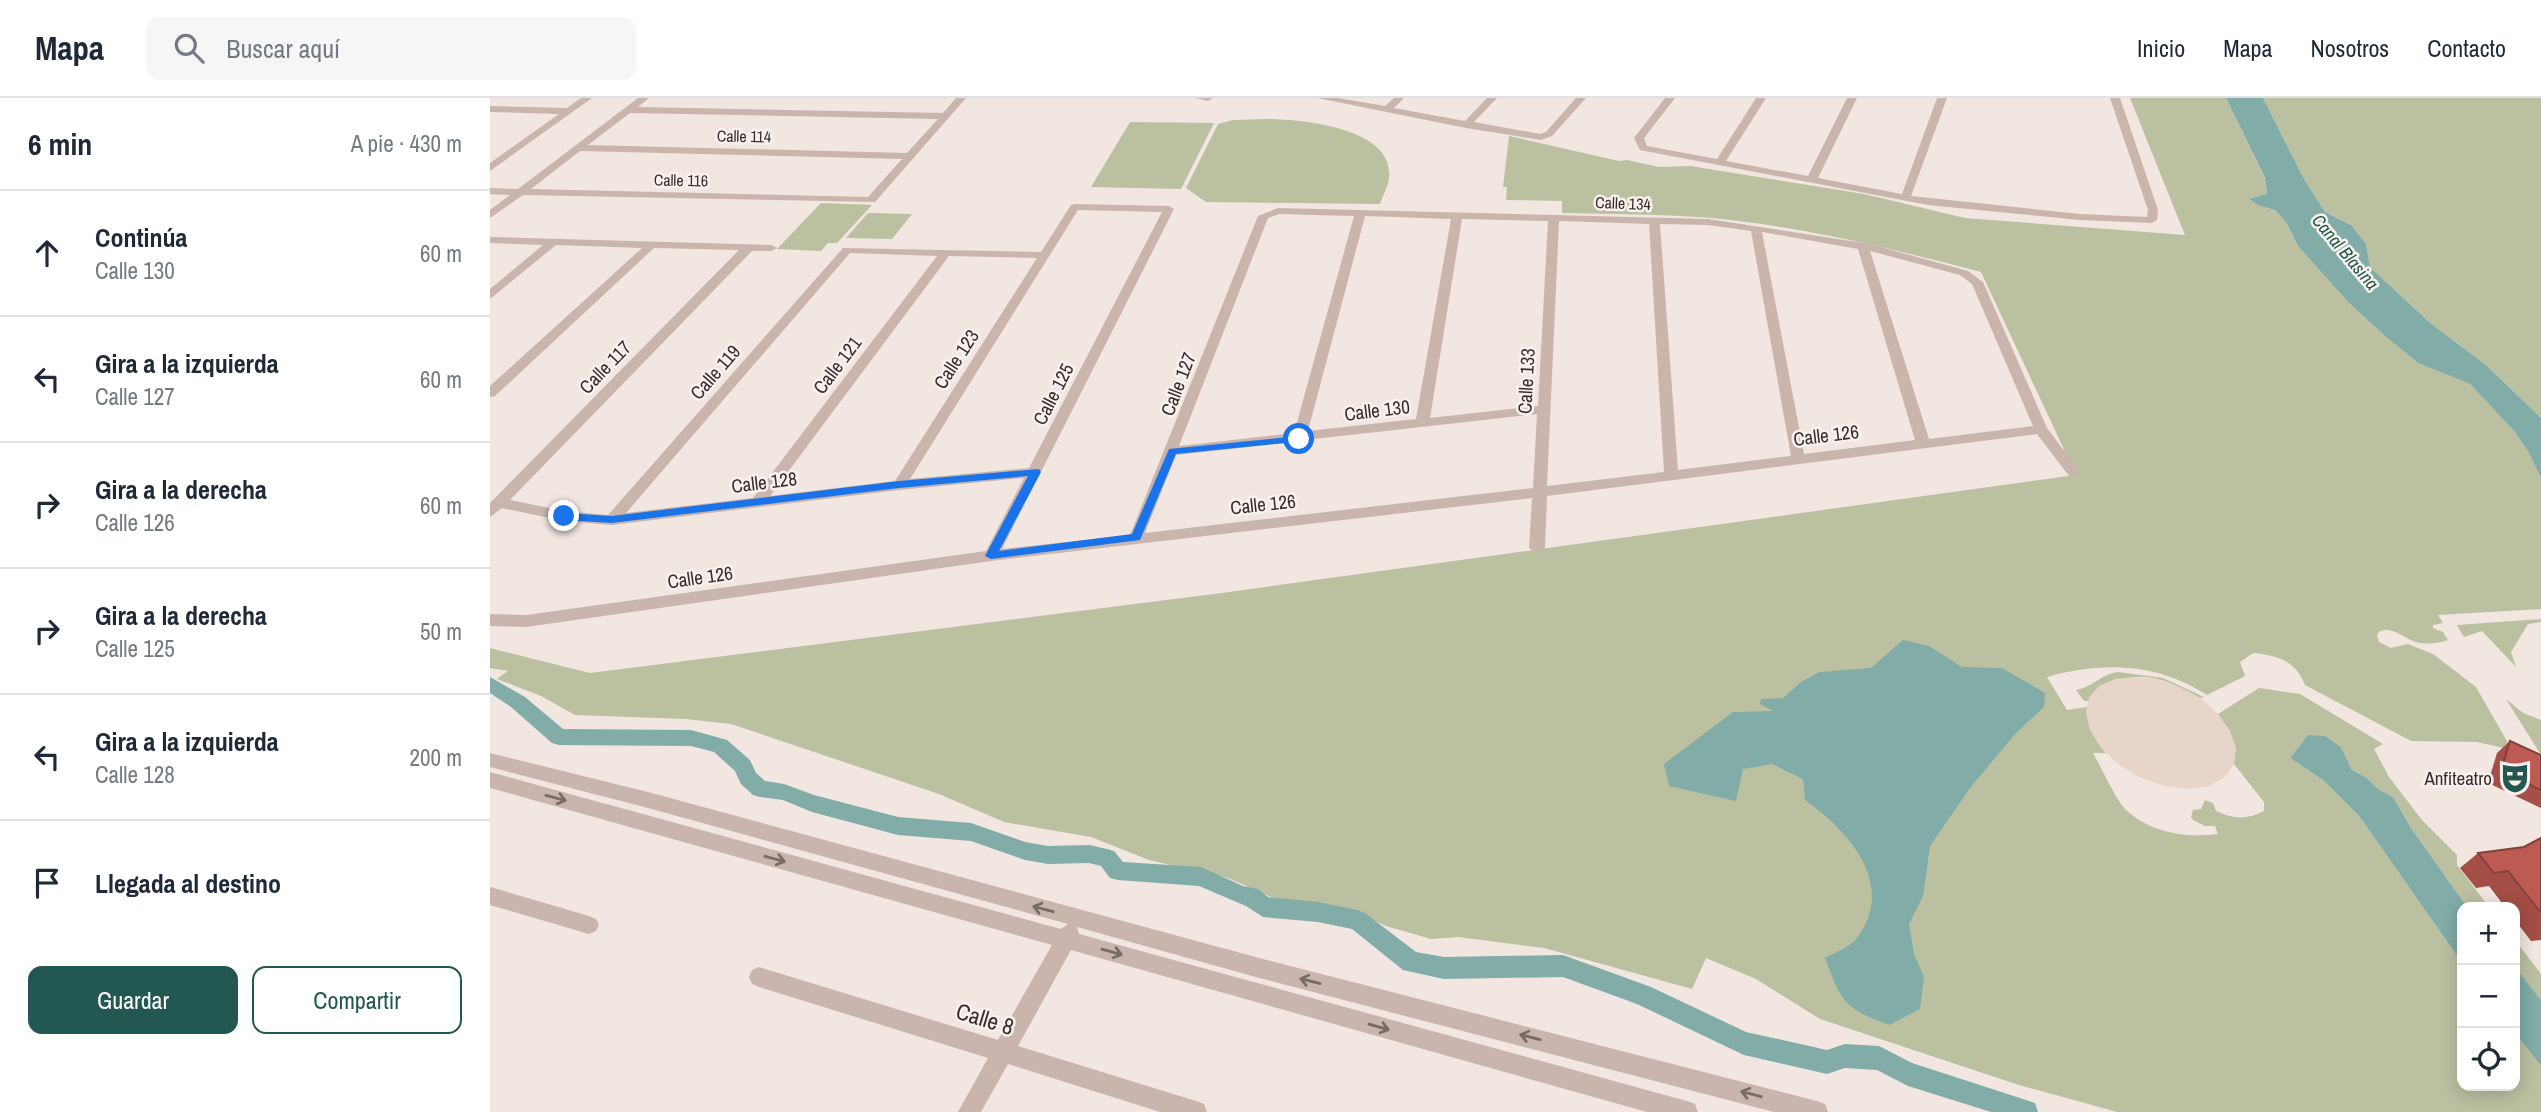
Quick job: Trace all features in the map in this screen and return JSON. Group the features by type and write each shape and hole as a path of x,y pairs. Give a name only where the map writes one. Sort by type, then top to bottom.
{"street":[{"path":"513,110 530,98"},
{"path":"490,168 587,98"},
{"path":"490,215 645,98"},
{"path":"1200,98 1208,98"},
{"path":"1322,98 1541,137 1549,134 1581,98"},
{"path":"1386,110 1399,98"},
{"path":"1466,125 1492,98"},
{"path":"1670,98 1639,138 1643,148 1906,195 1928,202 2080,217 2152,220 2153,211 2115,98"},
{"path":"1720,163 1761,98"},
{"path":"1812,179 1852,98"},
{"path":"1906,195 1942,98"},
{"path":"911,156 960,100"},
{"path":"629,110 946,117"},
{"path":"492,111 569,111"},
{"name":"Calle 114","path":"578,148 911,156"},
{"name":"Calle 116","path":"490,191 871,200 911,156"},
{"name":"Calle 125","path":"991,556 1169,209 1075,207 1046,255"},
{"name":"Calle 134","path":"1254,243 1263,216 1269,212 1654,219 1756,228 1863,247 1964,273 1977,282 2041,429 2074,473"},
{"path":"1299,439 1361,212"},
{"path":"1422,424 1457,214"},
{"name":"Calle 133","path":"1537,548 1554,217"},
{"path":"1654,219 1671,474"},
{"path":"1756,228 1798,457"},
{"path":"490,240 771,248"},
{"path":"490,295 553,242"},
{"name":"Calle 127","path":"1136,538 1254,243"},
{"path":"490,393 651,245"},
{"path":"1863,247 1923,443"},
{"name":"Calle 117","path":"494,508 748,248"},
{"name":"Calle 119","path":"612,520 847,250 946,252"},
{"path":"946,252 1046,255"},
{"name":"Calle 121","path":"758,502 946,252"},
{"name":"Calle 123","path":"899,485 1046,255"},
{"name":"Calle 130","path":"1172,451 1299,439 1543,409"},
{"name":"Calle 126","path":"490,621 526,621 991,556 1539,492 1798,457 2041,429"},
{"name":"Calle 128","path":"494,508 612,520 899,485 1035,472"},
{"path":"490,760 648,800 1263,969 1817,1112"},
{"path":"490,780 1688,1112"},
{"path":"490,896 589,925"},
{"path":"969,1112 1078,918"},
{"name":"Calle 8","path":"759,977 1196,1112"}],"green space":[{"path":"2130,98 2226,98 2265,179 2267,194 2260,206 2275,210 2286,222 2298,246 2348,302 2385,336 2418,363 2470,384 2515,432 2529,453 2541,478 2541,609 2438,615 2443,623 2433,625 2433,628 2443,632 2448,640 2428,644 2412,641 2388,630 2380,631 2377,635 2379,642 2391,648 2408,644 2433,654 2476,687 2512,750 2477,742 2411,741 2305,685 2296,670 2285,661 2262,654 2253,653 2240,662 2245,676 2207,695 2169,676 2129,668 2088,669 2047,677 2067,710 2087,707 2092,732 2106,753 2093,753 2122,805 2146,824 2169,832 2218,834 2215,826 2205,826 2191,817 2193,810 2201,809 2205,800 2213,803 2216,811 2228,816 2246,817 2264,811 2264,802 2234,764 2231,738 2218,714 2259,688 2300,694 2383,744 2374,749 2389,777 2422,820 2457,855 2457,865 2485,902 2463,902 2411,828 2393,797 2352,770 2341,747 2325,736 2303,741 2290,758 2323,780 2360,817 2457,956 2457,1091 2520,1091 2520,1039 2541,1066 2541,1112 2117,1112 2019,1085 1820,1019 1756,979 1706,958 1692,989 1544,948 1458,937 1431,939 1386,926 1352,910 1274,898 1228,878 1149,860 1091,837 1004,822 939,794 731,724 686,719 575,715 541,696 497,679 508,671 490,668 490,648 590,673 1222,593 2076,475 1981,272 1881,247 1780,227 1694,217 1562,213 1562,201 1506,200 1507,187 1503,187 1509,136 1619,161 1627,160 1659,167 1690,166 1864,194 1965,218 2185,235"},
{"path":"2263,98 2541,98 2541,418 2486,365 2429,322 2370,267 2366,244 2351,225 2325,212 2304,179"},
{"path":"1233,120 1300,121 1342,129 1377,147 1387,161 1389,178 1380,204 1206,202 1186,188 1218,124"},
{"path":"1130,122 1214,123 1181,189 1091,187"},
{"path":"821,203 872,205 837,243 828,243 821,251 777,249"},
{"path":"868,213 912,214 892,239 846,238"},
{"path":"2541,619 2541,622 2528,624 2511,652 2516,667 2482,631 2464,637 2457,625"},
{"path":"2118,672 2163,678 2204,697 2200,698 2161,680 2144,677 2125,680 2089,698 2089,701 2084,701 2076,690"},
{"path":"2506,699 2523,713 2541,720 2541,755"},
{"path":"2520,947 2541,974 2541,1000 2520,973"}],"shaded area":[{"path":"2115,679 2156,679 2179,687 2200,698 2218,714 2230,731 2236,748 2234,764 2225,777 2209,786 2187,789 2164,786 2139,777 2118,764 2101,748 2090,730 2086,713 2089,698 2099,686"}],"water":[{"name":"Canal Blasina","path":"2226,98 2263,98 2304,179 2325,212 2351,225 2366,244 2370,267 2429,322 2486,365 2541,418 2541,478 2515,432 2470,384 2418,363 2385,336 2348,302 2298,246 2286,222 2275,210 2260,206 2249,199 2267,194 2265,178"},
{"path":"1903,640 1929,646 1962,667 2002,668 2045,693 2044,707 2015,734 1970,788 1930,846 1923,896 1909,924 1914,954 1924,977 1920,1009 1889,1025 1862,1014 1846,1002 1825,958 1847,947 1857,938 1868,918 1872,898 1870,879 1851,843 1837,827 1805,800 1803,779 1772,764 1743,769 1736,801 1669,786 1664,764 1733,712 1773,711 1760,704 1761,699 1783,698 1801,682 1820,672 1871,668"},
{"path":"2308,735 2325,736 2341,747 2352,770 2393,797 2411,828 2463,902 2457,902 2457,956 2360,817 2323,780 2290,758"},
{"path":"2520,973 2541,1000 2541,1066 2520,1039"}],"building":[{"path":"2510,741 2541,755 2541,790 2501,771"},
{"path":"2541,838 2541,913 2508,871 2494,873 2478,853 2524,847"}],"waterway":[{"path":"490,684 518,702 559,737 691,738 720,746 743,766 748,778 760,789 784,792 812,803 898,826 971,832 1025,851 1048,855 1089,854 1107,858 1118,871 1201,877 1242,896 1250,896 1263,907 1318,912 1357,920 1411,962 1444,968 1563,966 1643,995 1744,1043 1827,1062 1845,1056 1879,1058 1908,1074 2026,1112"}],"place":[{"name":"Anfiteatro","path":"2515,778"}],"route":[{"path":"564,516 612,520 899,485 1035,472 991,556 1136,538 1172,451 1299,439"}]}
